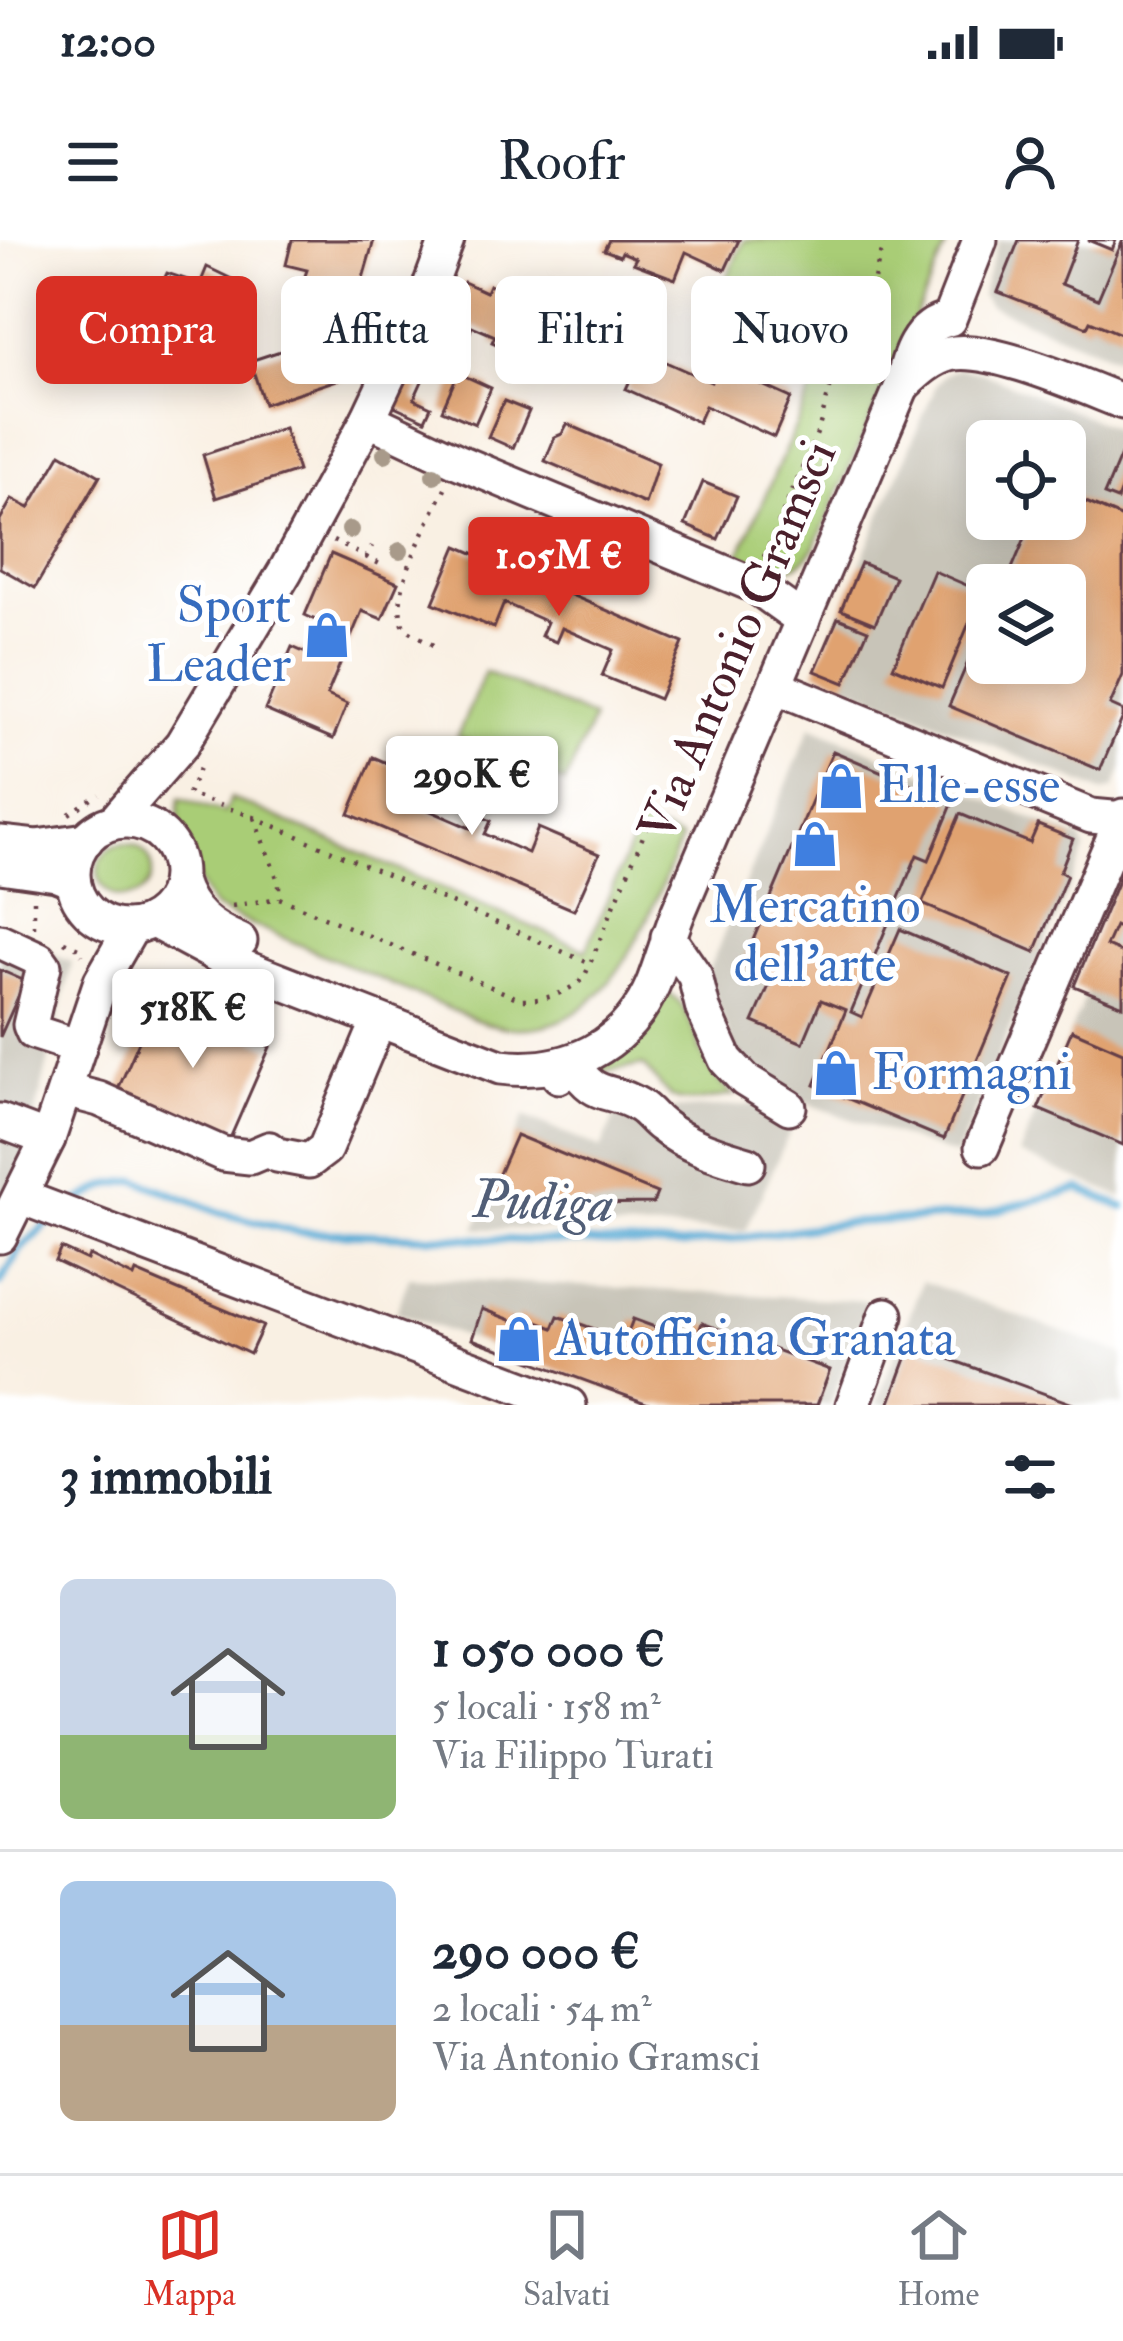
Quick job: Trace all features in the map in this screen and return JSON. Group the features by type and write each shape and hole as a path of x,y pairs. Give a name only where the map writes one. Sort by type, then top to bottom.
{"street":[{"path":"165,838 170,788 368,419 447,240"},
{"name":"Via Antonio Gramsci","path":"179,880 186,902 215,930 472,1040 505,1048 549,1049 607,1019 647,979 668,937 917,341 928,327 949,319 980,240"},
{"path":"949,319 971,323 1073,382"},
{"path":"902,386 930,362 961,352 985,354 1123,402"},
{"path":"368,419 754,585 803,620"},
{"path":"775,686 1091,816 1122,818 982,1148"},
{"path":"0,843 35,847 91,818 193,751"},
{"path":"53,1208 48,1139 101,981 143,924 175,896 179,880 174,850 150,826 91,818"},
{"path":"91,818 78,852 73,881 77,896 95,918 120,928 143,924"},
{"path":"0,866 73,881"},
{"path":"95,918 101,981"},
{"name":"Via Antonio Gramsci","path":"143,924 479,1062 533,1071 571,1062 612,1039 638,1012 652,987 668,937"},
{"path":"668,937 695,976 703,1009 726,1060 745,1080 789,1107"},
{"path":"0,941 39,959 44,966 30,1025 33,1032 79,1047"},
{"path":"211,953 226,977 490,1086 537,1087 554,1080 571,1062 598,1094 641,1106 664,1128 704,1151 748,1163"},
{"path":"64,1090 99,1100 223,1154 250,1157 268,1149 309,1161 325,1150 372,1037"},
{"path":"0,1120 48,1139"},
{"path":"0,1236 53,1208 569,1405"},
{"path":"853,1405 886,1315"}],"path":[{"path":"754,585 818,431 836,364 870,295 884,240"},
{"path":"433,645 405,629 398,609 411,563 458,461"},
{"path":"333,541 383,566"},
{"path":"366,558 371,546"},
{"path":"193,751 188,794 254,817 591,964"},
{"path":"254,817 279,883 279,898"},
{"path":"216,910 279,898 522,1000 543,1000 573,988 591,964 651,817"}],"shaded area":[{"path":"999,240 1123,240 1123,361 990,306 981,295"},
{"path":"958,368 982,372 1123,432 1123,767 1115,788 1103,792 815,671 936,385"},
{"path":"811,726 1080,839 1085,850 956,1156 802,1102 736,1053 707,974"},
{"path":"1123,869 1123,1198 1019,1154 1087,992 1074,986"},
{"path":"0,930 72,962 23,1167 0,1215"},
{"path":"765,1104 796,1118 746,1230 475,1229 524,1116 601,1149 616,1113"},
{"path":"409,1277 868,1301 830,1405 652,1405 396,1312"},
{"path":"922,1281 1123,1354 1123,1405 876,1405"}],"green space":[{"path":"744,240 949,240 891,372 891,276 728,276"},
{"path":"807,384 886,384 815,546 808,557 791,567 771,566 739,555 813,387"},
{"path":"485,672 593,718 565,783 457,737"},
{"path":"180,798 224,813 231,798 586,950 640,822 681,839 651,911 611,980 585,1006 554,1023 517,1028 473,1019 216,909 188,856"},
{"path":"125,844 144,852 152,871 144,890 125,898 106,890 98,871 106,852"},
{"path":"667,993 682,1006 706,1063 733,1095 677,1100 643,1065 605,1072 595,1061"}],"building":[{"path":"292,240 374,240 364,276 305,276 307,270 286,265"},
{"path":"609,240 739,240 725,270 686,252 675,279 633,263 636,258 622,252 620,256 604,250"},
{"path":"1019,240 1078,240 1061,284 1098,299 1123,240 1123,335 1090,321 1087,327 998,292"},
{"path":"1088,240 1116,240 1112,250"},
{"path":"207,267 226,276 203,276"},
{"path":"471,285 486,292 489,285 495,288 495,336 472,326"},
{"path":"281,351 281,384 325,384 264,404 257,382 257,359"},
{"path":"667,363 691,373 691,384 760,384 791,398 774,437 705,406 698,422 626,389 628,384 667,384"},
{"path":"471,379 491,388 475,424 442,410 453,384 471,384"},
{"path":"399,384 421,384 414,399 431,407 425,420 390,404"},
{"path":"504,401 529,411 513,448 488,437"},
{"path":"567,424 658,463 645,504 545,461 555,437"},
{"path":"284,428 298,471 216,498 203,455"},
{"path":"1123,450 1123,485 1117,500 1104,495"},
{"path":"61,453 100,476 35,588 0,568 0,520 12,499 29,508"},
{"path":"703,482 737,496 718,539 685,525"},
{"path":"1086,502 1123,518 1123,675 1110,705 1123,711 1123,717 1100,770 949,706 966,667 966,684 1086,684 1086,564 1014,564 1024,540 1086,540"},
{"path":"457,546 683,643 659,699 602,676 613,650 562,628 556,642 541,636 547,622 504,603 494,628 433,603"},
{"path":"331,554 398,583 382,619 362,611 327,695 347,704 333,739 265,710 292,647 308,654 322,623 305,615"},
{"path":"861,563 895,577 875,624 841,610"},
{"path":"934,571 966,585 966,630 942,688 893,667"},
{"path":"838,618 868,630 845,683 815,671"},
{"path":"833,751 953,802 929,860 917,855 851,1012 862,1017 900,929 1012,977 944,1139 815,1085 846,1010 821,1000 803,1043 753,1022 772,979 742,966"},
{"path":"373,757 429,781 419,806 470,828 476,814 491,821 485,834 528,853 538,828 599,854 574,910 349,814"},
{"path":"960,814 1030,843 1038,825 1073,839 1060,872 1067,875 1035,952 922,904"},
{"path":"1123,869 1123,930 1115,926 1106,946 1123,953 1123,1006 1074,986"},
{"path":"0,970 25,981 0,1037"},
{"path":"158,998 270,1047 228,1143 116,1094"},
{"path":"1072,1030 1123,1052 1123,1145 1038,1109"},
{"path":"516,1135 657,1193 653,1203 521,1205 491,1192"},
{"path":"61,1248 87,1260 89,1255 134,1277 136,1272 263,1326 250,1354 55,1261"},
{"path":"482,1309 516,1322 519,1315 553,1328 558,1316 625,1340 633,1319 695,1342 702,1323 830,1370 817,1405 651,1405 472,1339"},
{"path":"911,1345 1073,1404 1073,1405 889,1405"}],"waterway":[{"name":"Pudiga","path":"74,1204 108,1185 137,1180 221,1213 298,1232 679,1246 845,1223 978,1215 1079,1189 1123,1207"},
{"name":"Pudiga","path":"0,1283 20,1250 51,1220"}],"place":[{"name":"Sport Leader","path":"327,635"},
{"name":"Elle-esse","path":"841,786"},
{"name":"Mercatino dell’arte","path":"815,844"},
{"name":"Formagni","path":"836,1073"},
{"name":"Autofficina Granata","path":"519,1339"}]}
